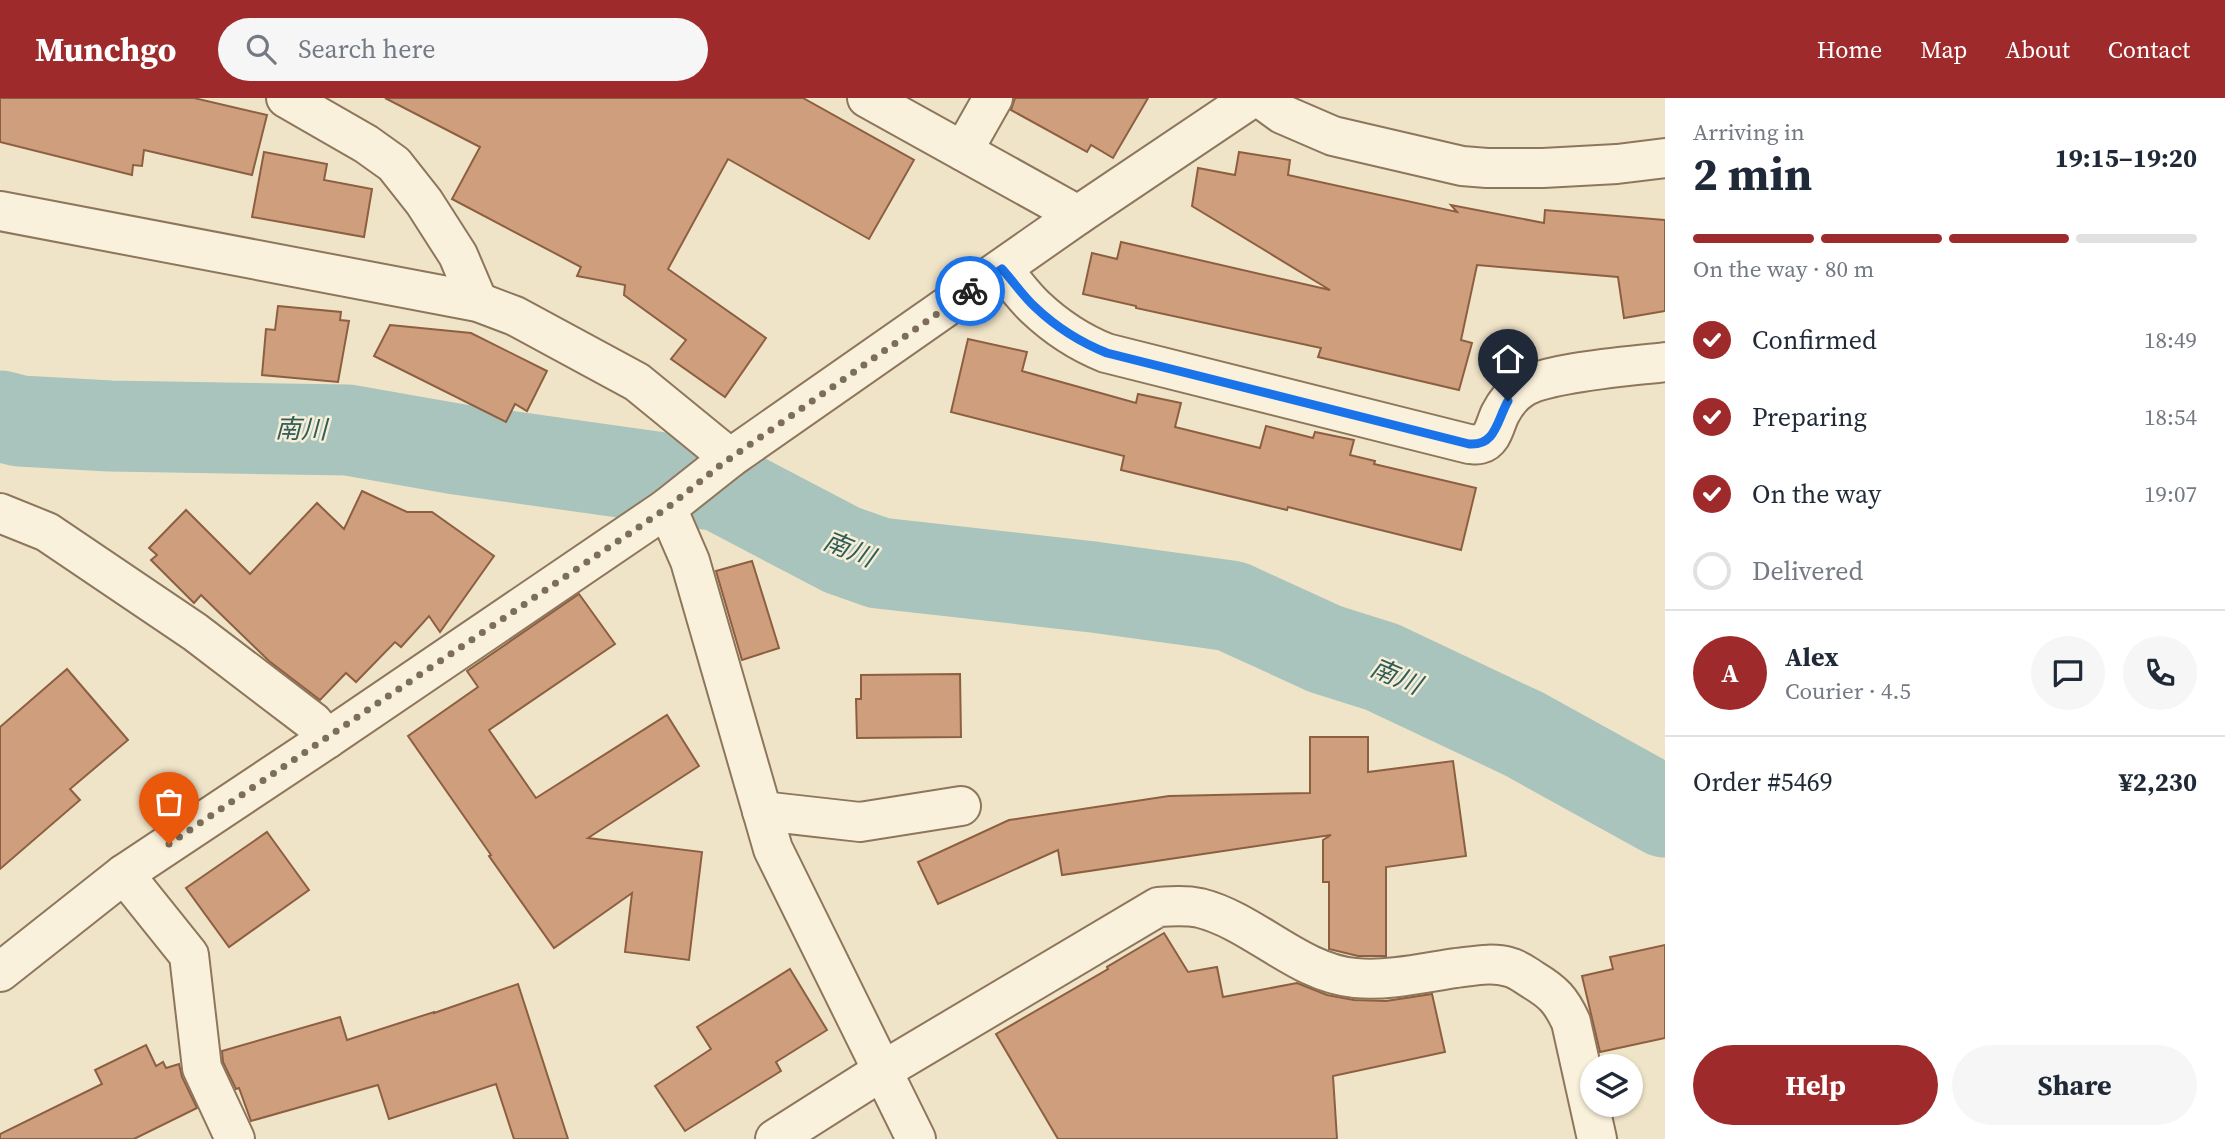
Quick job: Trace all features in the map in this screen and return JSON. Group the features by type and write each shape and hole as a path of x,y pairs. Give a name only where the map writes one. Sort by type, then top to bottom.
{"street":[{"path":"286,98 366,144 394,164 424,202 458,255 478,302"},
{"path":"867,98 1078,215"},
{"path":"963,151 993,98"},
{"path":"0,972 124,874 668,506 726,461 1078,215 1252,98"},
{"path":"1260,98 1282,114 1333,136 1462,166 1543,168 1665,158"},
{"path":"0,211 478,302 515,316 637,382 726,461"},
{"path":"1002,269 1035,307 1094,348 1107,353 1469,444 1480,444 1487,440 1508,401 1533,382 1563,375 1665,362"},
{"path":"668,506 690,561 773,849 916,1139"},
{"path":"0,513 47,532 195,632 313,722 327,739"},
{"path":"762,811 860,821 961,806"},
{"path":"124,874 189,955 202,1068 235,1139"},
{"path":"775,1139 882,1071 1157,907 1182,906 1200,908 1225,918 1325,973 1355,978 1391,978 1478,965 1512,967 1552,992 1564,1006 1571,1022 1597,1139"}],"building":[{"path":"0,98 194,98 267,115 252,175 144,150 142,166 133,165 132,175 0,142"},
{"path":"385,98 803,98 914,160 869,239 728,159 668,269 766,338 725,397 671,359 686,340 624,295 625,285 577,276 581,267 452,199 480,147"},
{"path":"1015,98 1148,98 1113,158 1091,145 1087,152 1011,110"},
{"path":"264,152 327,164 324,180 372,189 364,237 252,217"},
{"path":"1239,152 1290,160 1288,175 1457,212 1451,205 1544,223 1545,210 1665,220 1665,311 1624,318 1618,277 1477,265 1461,340 1472,343 1459,390 1318,357 1321,348 1083,294 1092,253 1117,259 1121,242 1330,290 1192,206 1198,168 1235,175"},
{"path":"278,306 341,312 340,320 349,321 338,382 262,375 266,329 275,330"},
{"path":"390,325 471,333 547,371 527,411 515,404 506,422 374,356"},
{"path":"968,339 1027,352 1022,371 1136,403 1138,394 1181,403 1175,427 1260,448 1266,426 1313,438 1315,432 1354,440 1350,455 1375,461 1374,464 1476,488 1461,550 1288,507 1287,510 1121,470 1124,456 951,412"},
{"path":"362,491 407,512 432,512 494,556 440,632 429,616 401,647 395,642 356,682 346,673 320,700 269,661 201,595 194,603 151,560 157,555 149,548 186,510 250,574 317,503 344,529"},
{"path":"752,561 779,648 742,660 716,571"},
{"path":"579,594 615,644 489,730 536,798 667,715 699,766 588,838 702,852 689,960 625,952 632,893 554,948 408,736 478,687 467,671"},
{"path":"67,669 128,740 70,789 80,800 0,869 0,727"},
{"path":"960,674 961,737 857,738 856,699 861,699 861,675"},
{"path":"1310,737 1368,737 1368,772 1453,761 1466,856 1386,867 1386,956 1358,956 1329,949 1329,882 1323,882 1323,840 1331,835 1062,875 1058,850 938,904 918,862 1009,820 1169,796 1310,793"},
{"path":"267,832 309,890 229,947 186,888"},
{"path":"1164,933 1188,972 1217,967 1223,997 1297,983 1327,995 1354,1000 1386,1001 1432,994 1445,1052 1333,1076 1337,1139 1058,1139 996,1034"},
{"path":"1665,945 1665,1038 1600,1052 1582,976 1613,969 1610,957"},
{"path":"790,969 827,1030 776,1062 781,1071 685,1131 655,1086 711,1049 697,1027"},
{"path":"518,984 568,1139 514,1139 496,1084 389,1119 378,1085 251,1121 239,1088 236,1089 223,1062 222,1051 340,1017 347,1040"},
{"path":"146,1045 156,1066 163,1062 166,1068 179,1064 182,1077 197,1108 134,1139 0,1139 0,1134 102,1084 95,1070"}],"waterway":[{"name":"南川","path":"0,416 20,421 110,426 348,430 456,449 720,486 842,550 879,563 1093,587 1231,606 1325,649 1382,667 1524,734 1665,812"}],"way so far":[{"path":"169,844 667,508 722,464 970,291"}],"route":[{"path":"970,291 1002,269 1035,307 1094,348 1107,353 1469,444 1480,444 1487,440 1508,401"}]}
